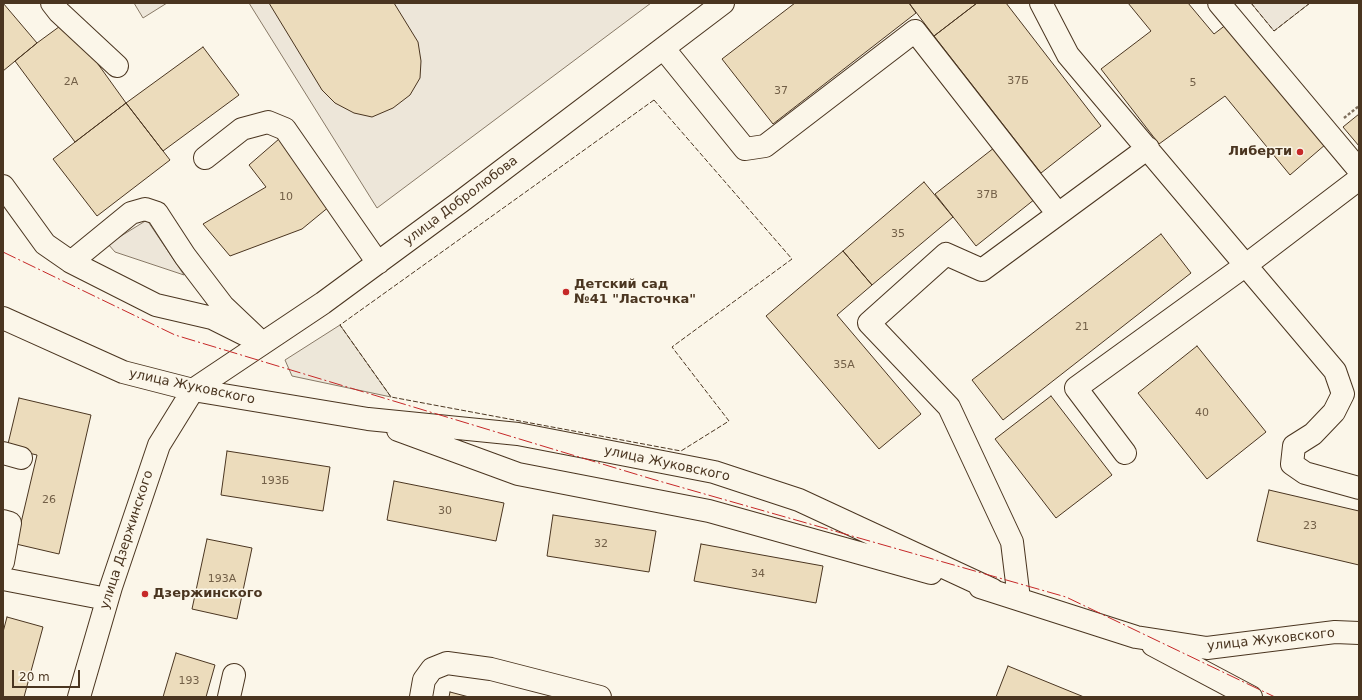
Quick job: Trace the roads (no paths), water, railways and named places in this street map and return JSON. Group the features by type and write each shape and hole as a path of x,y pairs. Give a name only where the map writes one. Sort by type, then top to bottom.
{"street":[{"path":"52,3 59,12 117,66"},
{"name":"улица Добролюбова","path":"193,390 322,303 378,263 476,191 723,3"},
{"path":"1041,3 1068,55 1336,371 1343,394 1334,412 1313,434 1294,446 1292,464 1305,474 1359,488"},
{"path":"1219,3 1359,170"},
{"path":"664,49 745,149 765,146 915,31 1058,214"},
{"path":"205,158 242,129 268,122 285,130 378,263"},
{"path":"1019,599 1012,542 949,407 869,323 946,254 982,270 1148,148"},
{"path":"1125,453 1076,388 1246,265 1359,179"},
{"path":"3,186 45,244 71,262 156,305 212,318 262,343"},
{"path":"71,262 131,213 145,209 157,213 185,256 223,306 262,343"},
{"name":"улица Жуковского","path":"3,318 123,372 193,390 368,419 518,434 714,472 799,500 993,590"},
{"name":"улица Дзержинского","path":"79,697 107,599 159,445 193,390"},
{"name":"улица Жуковского","path":"368,419 518,474 709,511 993,590 1136,637 1207,648 1335,632 1359,633"},
{"path":"3,521 10,523 3,562"},
{"path":"3,578 107,599"},
{"name":"улица Жуковского","path":"1136,637 1251,697"},
{"path":"421,697 424,680 432,669 447,663 491,669 600,697"},
{"path":"229,697 234,675"}],"place":[{"name":"Либерти","path":"1300,152"},
{"name":"Детский сад №41 \"Ласточка\"","path":"566,292"},
{"name":"Дзержинского","path":"145,594"}]}
